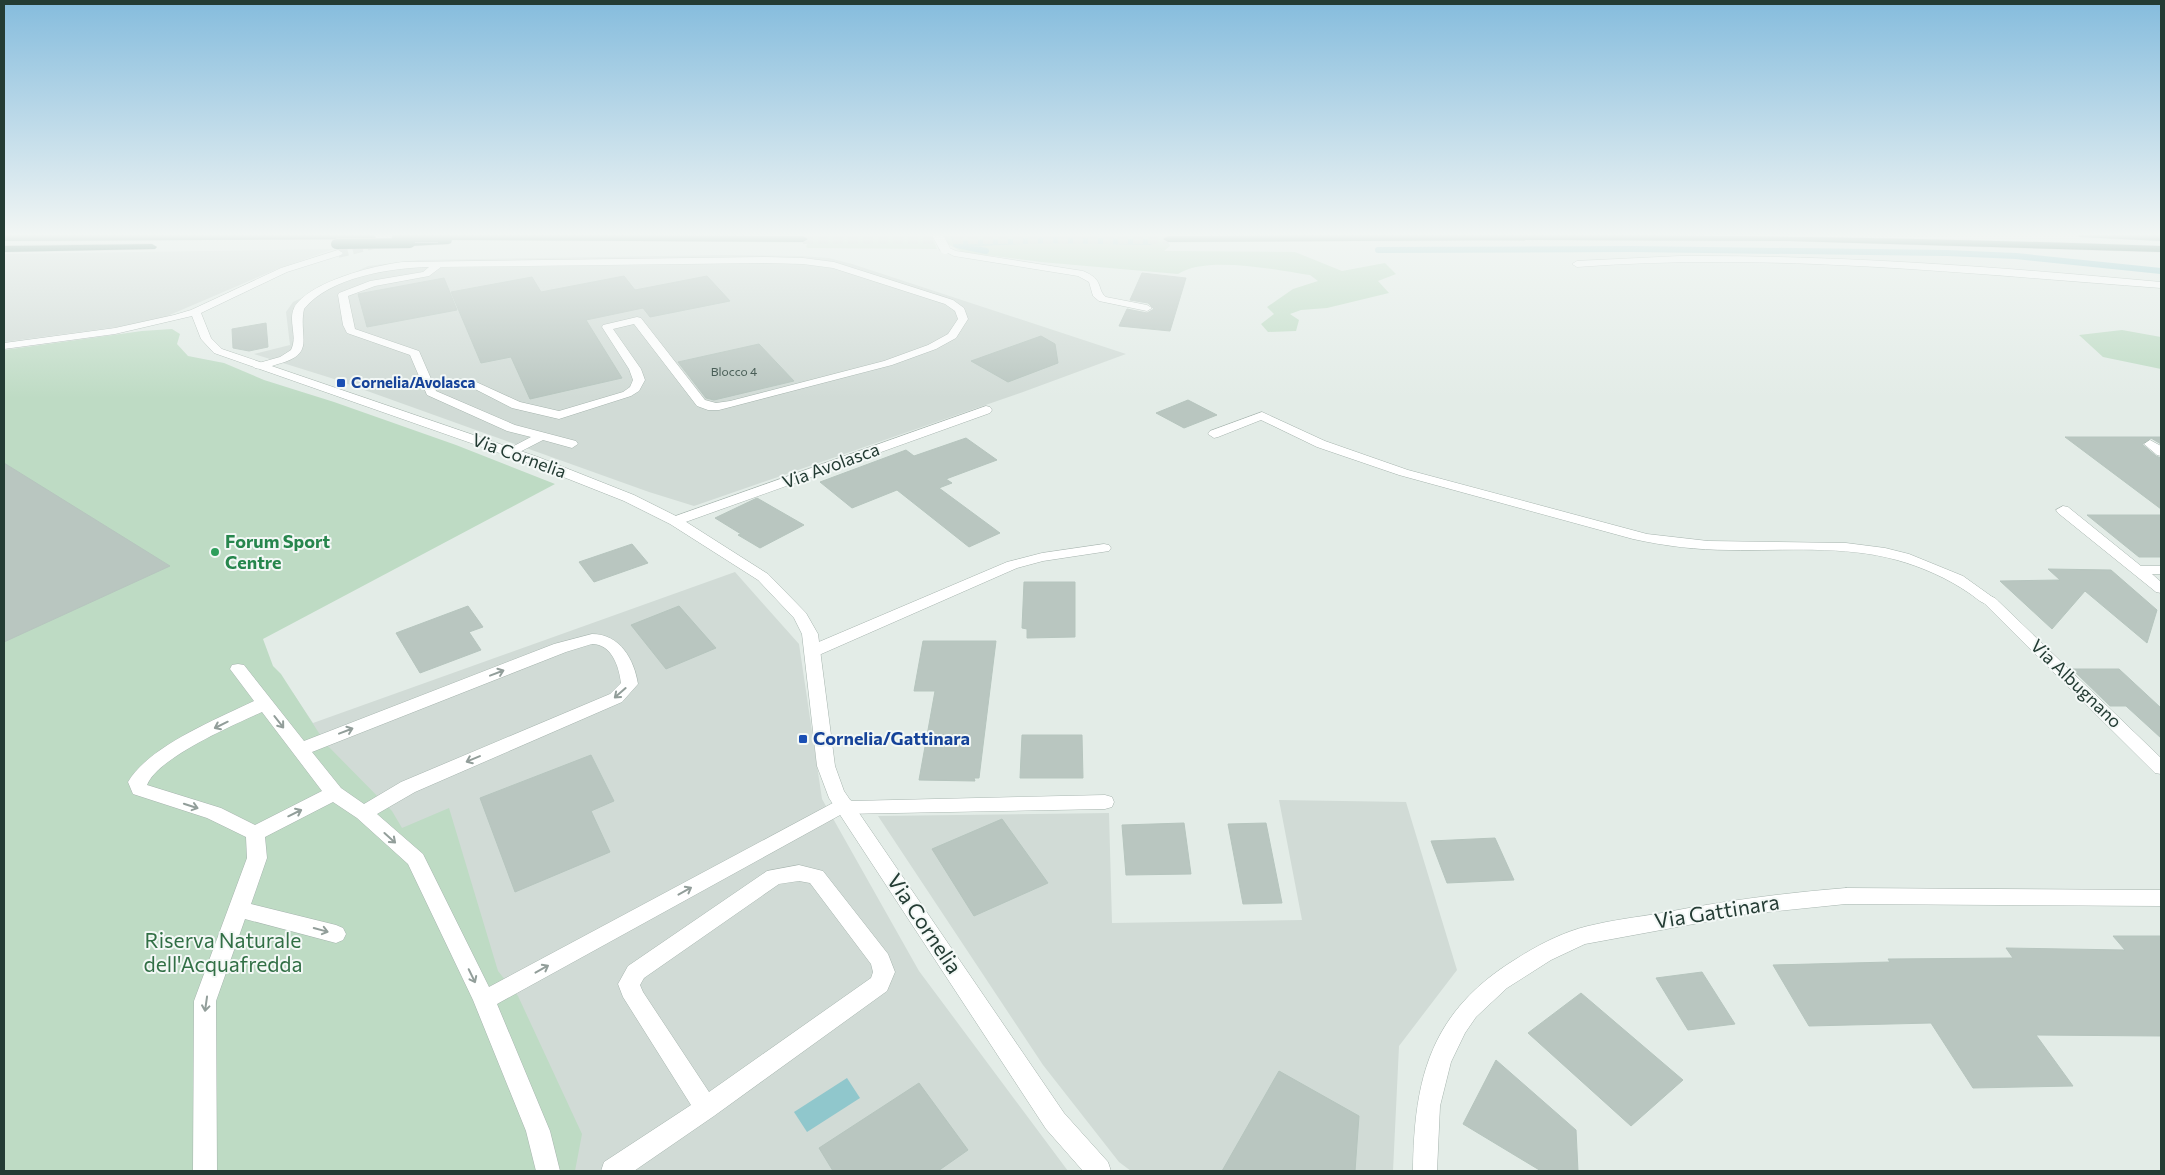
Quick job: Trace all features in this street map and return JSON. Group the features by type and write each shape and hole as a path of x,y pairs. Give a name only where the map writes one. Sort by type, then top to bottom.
{"street":[{"path":"4,346 130,329 195,312 244,289"},
{"path":"259,366 294,354 301,343 298,313 300,307 314,295 327,289"},
{"path":"360,289 343,296 348,325 351,331 415,352 431,393 511,428 572,444"},
{"path":"428,385 459,382 474,384 516,405 560,415 627,394 635,389 639,380 635,369 607,327 637,320 701,403 706,406 723,406 888,363 940,344 952,336 963,319 960,310 949,302 908,289"},
{"path":"1097,289 1098,296 1103,299 1147,308"},
{"name":"Via Cornelia","path":"195,312 206,339 212,347 228,355 510,453 629,498 675,521 735,558 763,578 804,620 810,634 826,766 830,780 845,806 1055,1121 1082,1154 1099,1171"},
{"name":"Via Avolasca","path":"675,521 986,410"},
{"name":"Via Albugnano","path":"1214,434 1262,416 1319,443 1360,458 1432,481 1603,527 1660,540 1711,547 1822,546 1870,550 1898,556 1950,574 1969,584 1990,600 2161,768"},
{"path":"510,453 540,437"},
{"path":"2150,444 2161,452"},
{"path":"2063,510 2161,589"},
{"path":"813,651 1012,565 1042,557 1104,548"},
{"path":"2138,570 2161,570"},
{"path":"301,749 560,648 592,638 603,638 612,644 628,668 630,684 616,698 408,787 364,813"},
{"path":"238,669 334,793 364,813 416,859 484,1000 538,1131 548,1171"},
{"path":"255,833 214,813 140,789 137,782 148,769 163,757 265,703"},
{"path":"255,833 334,793"},
{"path":"484,1000 845,806 1105,802"},
{"path":"205,1171 205,1002 258,858 255,833"},
{"path":"613,1171 706,1108 879,984 884,972 880,960 816,876 799,873 774,877 636,972 629,984 634,997 706,1108"},
{"name":"Via Gattinara","path":"1425,1171 1428,1107 1440,1058 1456,1026 1475,1000 1486,990 1542,954 1569,941 1588,935 1728,908 1807,898 1846,896 2161,898"},
{"path":"240,909 336,934"}],"shaded area":[{"path":"4,289 231,289 165,317 132,325 4,342"},
{"path":"320,289 928,289 1126,354 1023,392 694,506 649,492 331,378 254,354 290,345 286,312 293,302"},
{"path":"735,572 799,644 822,799 919,971 1068,1171 186,1171 293,693 313,723"},
{"path":"1279,800 1406,802 1457,970 1399,1046 1393,1171 1131,1171 1119,1162 1043,1065 878,816 1109,813 1112,923 1302,920"}],"green space":[{"path":"1293,289 1385,289 1389,293 1327,308 1301,310 1290,314 1299,320 1296,331 1268,332 1261,324 1274,314 1267,307"},
{"name":"Riserva Naturale dell'Acquafredda","path":"172,329 180,334 177,344 188,356 224,363 264,380 334,402 456,445 555,484 263,639 273,666 281,674 326,744 392,811 402,828 449,808 498,971 518,996 582,1134 575,1171 4,1171 4,350 142,331"},
{"path":"2122,330 2161,337 2161,369 2103,357 2079,335"}],"water":[{"path":"847,1078 860,1098 807,1132 794,1112"}],"building":[{"path":"386,289 448,289 457,310 367,327 358,294"},
{"path":"468,289 539,289 541,292 557,289 719,289 730,301 650,317 643,308 586,320 622,378 530,399 511,357 481,363 451,292"},
{"path":"1135,289 1183,289 1170,331 1119,326 1127,309 1147,313 1154,309 1148,303 1130,300"},
{"path":"266,323 268,347 249,351 233,348 232,329"},
{"path":"1041,336 1055,344 1058,363 1008,382 971,361"},
{"path":"759,344 794,381 714,400 706,398 678,362"},
{"path":"1188,400 1217,415 1184,428 1156,413"},
{"path":"2065,437 2161,437 2161,444 2151,438 2142,444 2161,458 2161,509"},
{"path":"966,438 997,460 946,479 952,483 939,488 1000,533 969,547 897,490 852,508 820,482 906,450 914,456"},
{"path":"4,463 170,566 4,642"},
{"path":"757,498 804,525 760,548 715,518"},
{"path":"2087,515 2161,515 2161,557 2139,557"},
{"path":"632,544 648,563 594,582 579,562"},
{"path":"2048,569 2111,570 2157,610 2147,643 2085,591 2052,629 2000,581 2060,580"},
{"path":"1024,582 1075,582 1075,637 1027,638 1027,629 1022,628"},
{"path":"468,606 483,627 469,632 481,650 420,673 396,633"},
{"path":"679,606 716,648 666,669 631,625"},
{"path":"923,641 996,641 979,778 974,778 975,781 919,780 935,691 914,691"},
{"path":"2072,669 2119,669 2161,708 2161,738 2126,706 2110,706"},
{"path":"1022,735 1082,735 1083,778 1020,778"},
{"path":"591,755 614,801 591,811 610,852 515,892 480,798"},
{"path":"1002,819 1048,883 974,916 932,849"},
{"path":"1184,823 1191,874 1126,875 1122,825"},
{"path":"1266,823 1282,903 1243,904 1228,824"},
{"path":"1495,838 1514,880 1447,883 1431,841"},
{"path":"2113,936 2161,936 2161,1036 2036,1035 2073,1086 1973,1088 1931,1023 1809,1026 1773,965 1890,962 1888,959 2013,958 2006,948 2125,950"},
{"path":"1702,972 1735,1024 1688,1030 1656,978"},
{"path":"1581,993 1683,1080 1631,1126 1528,1033"},
{"path":"1496,1060 1576,1130 1578,1171 1541,1171 1463,1124"},
{"path":"1279,1071 1359,1116 1355,1171 1222,1171"},
{"path":"919,1083 968,1150 938,1171 833,1171 819,1148"}],"place":[{"name":"Cornelia/Avolasca","path":"341,383"},
{"name":"Forum Sport Centre","path":"215,552"},
{"name":"Cornelia/Gattinara","path":"803,739"}]}
